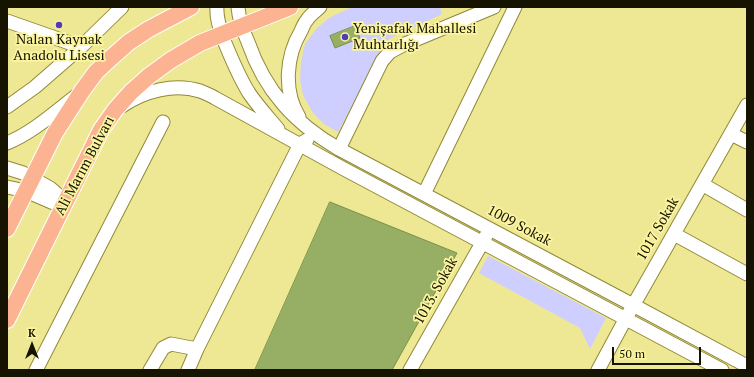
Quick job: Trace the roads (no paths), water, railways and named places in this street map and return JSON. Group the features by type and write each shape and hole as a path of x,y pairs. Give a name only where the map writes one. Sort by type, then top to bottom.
{"main road":[{"path":"7,229 55,133 96,72 129,42 149,29 191,7"},
{"name":"Ali Marım Bulvarı","path":"7,320 101,130 130,92 171,60 195,45 290,7"}],"street":[{"path":"7,107 35,87 81,47 122,7"},
{"path":"217,7 218,22 232,61 250,94 285,136"},
{"name":"1009 Sokak","path":"238,7 242,26 252,54 262,74 283,105 311,131 339,149 747,366"},
{"path":"188,370 197,349 300,144 311,131 298,116 294,107 289,82 290,59 293,47 307,20 320,7"},
{"path":"339,149 382,61 390,52 405,44 494,7"},
{"path":"424,194 515,7"},
{"path":"7,21 81,47"},
{"path":"115,110 129,101 158,90 186,88 200,91 722,370"},
{"path":"7,144 16,140 47,119 82,91"},
{"name":"1017 Sokak","path":"598,370 633,305 747,105"},
{"path":"36,370 163,122"},
{"path":"731,134 747,142"},
{"path":"7,168 23,173 29,184 64,204"},
{"path":"704,180 747,200"},
{"path":"704,180 747,210"},
{"path":"7,187 29,184"},
{"name":"1013. Sokak","path":"410,370 490,229"},
{"path":"674,234 747,274"},
{"path":"150,370 163,348 171,344 197,349"}],"place":[{"name":"Nalan Kaynak Anadolu Lisesi","path":"59,25"},
{"name":"Yenişafak Mahallesi Muhtarlığı","path":"345,37"}]}
